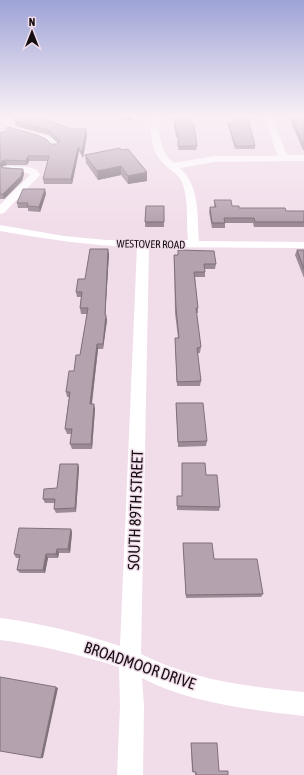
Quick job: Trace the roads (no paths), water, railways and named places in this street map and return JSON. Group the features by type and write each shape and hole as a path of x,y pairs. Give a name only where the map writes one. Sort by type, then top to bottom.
{"street":[{"path":"159,151 166,161 184,178 188,187 194,244"},
{"path":"280,151 283,158"},
{"path":"173,166 214,159 304,158"},
{"path":"0,219 2,209 35,175 34,172 29,170 7,169"},
{"name":"WESTOVER ROAD","path":"0,228 81,242 304,245"},
{"name":"SOUTH 89TH STREET","path":"130,775 132,706 130,660 143,244"},
{"name":"BROADMOOR DRIVE","path":"0,629 34,633 87,646 130,660 157,674 188,684 248,698 304,704"}]}
